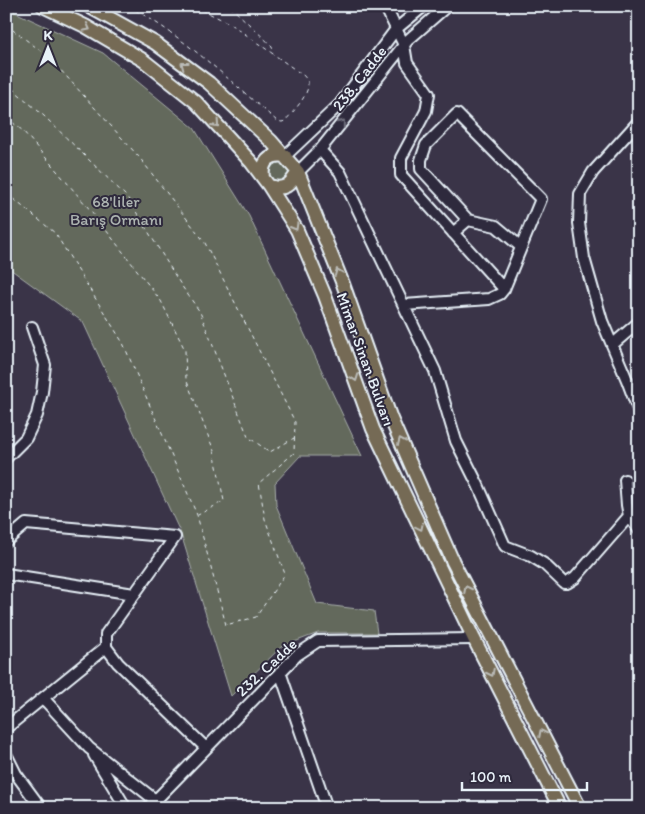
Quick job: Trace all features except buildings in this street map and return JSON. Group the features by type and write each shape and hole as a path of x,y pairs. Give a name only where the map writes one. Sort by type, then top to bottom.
{"main road":[{"name":"Mimar Sinan Bulvarı","path":"43,6 85,26 143,60 196,102 251,162 298,230 325,296 373,429 474,639 560,808"},
{"name":"Mimar Sinan Bulvarı","path":"88,6 155,43 209,83 271,141 298,172 343,284 391,419 450,553 580,808"},
{"path":"285,156 274,156 265,162 263,167 266,182 280,188 285,187 293,182 298,172"}],"street":[{"path":"384,6 404,45 407,63 428,94 426,111 401,158 401,175 504,289"},
{"name":"238. Cadde","path":"285,156 340,104 396,29 424,6"},
{"name":"238. Cadde","path":"298,172 320,150 404,45 446,6"},
{"path":"404,305 489,299 500,294 504,289 541,199 457,114 426,145 421,160 421,169 468,220 496,226 521,247"},
{"path":"639,121 593,172 580,194 579,223 584,258 602,321 639,412"},
{"path":"320,150 340,172 435,371 456,441 505,546 544,564 564,583 567,583 575,578 629,516"},
{"path":"453,233 468,220"},
{"path":"612,345 639,322"},
{"path":"6,458 26,438 37,415 42,392 45,365 32,328"},
{"path":"625,480 629,516 639,530"},
{"path":"6,541 26,524 175,537 106,634 106,647 118,663 206,748"},
{"path":"6,574 134,594"},
{"name":"232. Cadde","path":"151,804 297,655 318,641 474,639"},
{"path":"6,728 106,647"},
{"path":"280,672 327,808"},
{"path":"43,698 89,748 151,804"},
{"path":"89,748 126,808"},
{"path":"6,754 16,774 42,808"}],"path":[{"path":"128,6 163,27 192,49 277,121 285,121 308,90 308,83 304,76 231,24 194,6"},
{"path":"230,6 272,46 274,54"},
{"path":"6,25 48,56 139,157 204,241 295,422 294,453 260,483 266,519 285,574 256,617 226,625 197,515 123,342 55,233 6,193"},
{"path":"6,83 44,116 128,196 181,285 200,312 248,437 270,452 295,438"},
{"path":"6,117 23,131 92,212 161,301 185,350 186,380 214,451 224,501 197,515"}],"green space":[{"name":"68'liler Barış Ormanı","path":"6,8 103,53 194,128 249,216 362,456 300,456 275,483 276,505 317,604 374,611 377,633 318,633 281,647 231,696 181,534 83,322 6,266"},
{"path":"279,160 289,165 291,175 279,183 271,178 268,172 271,165"}]}
